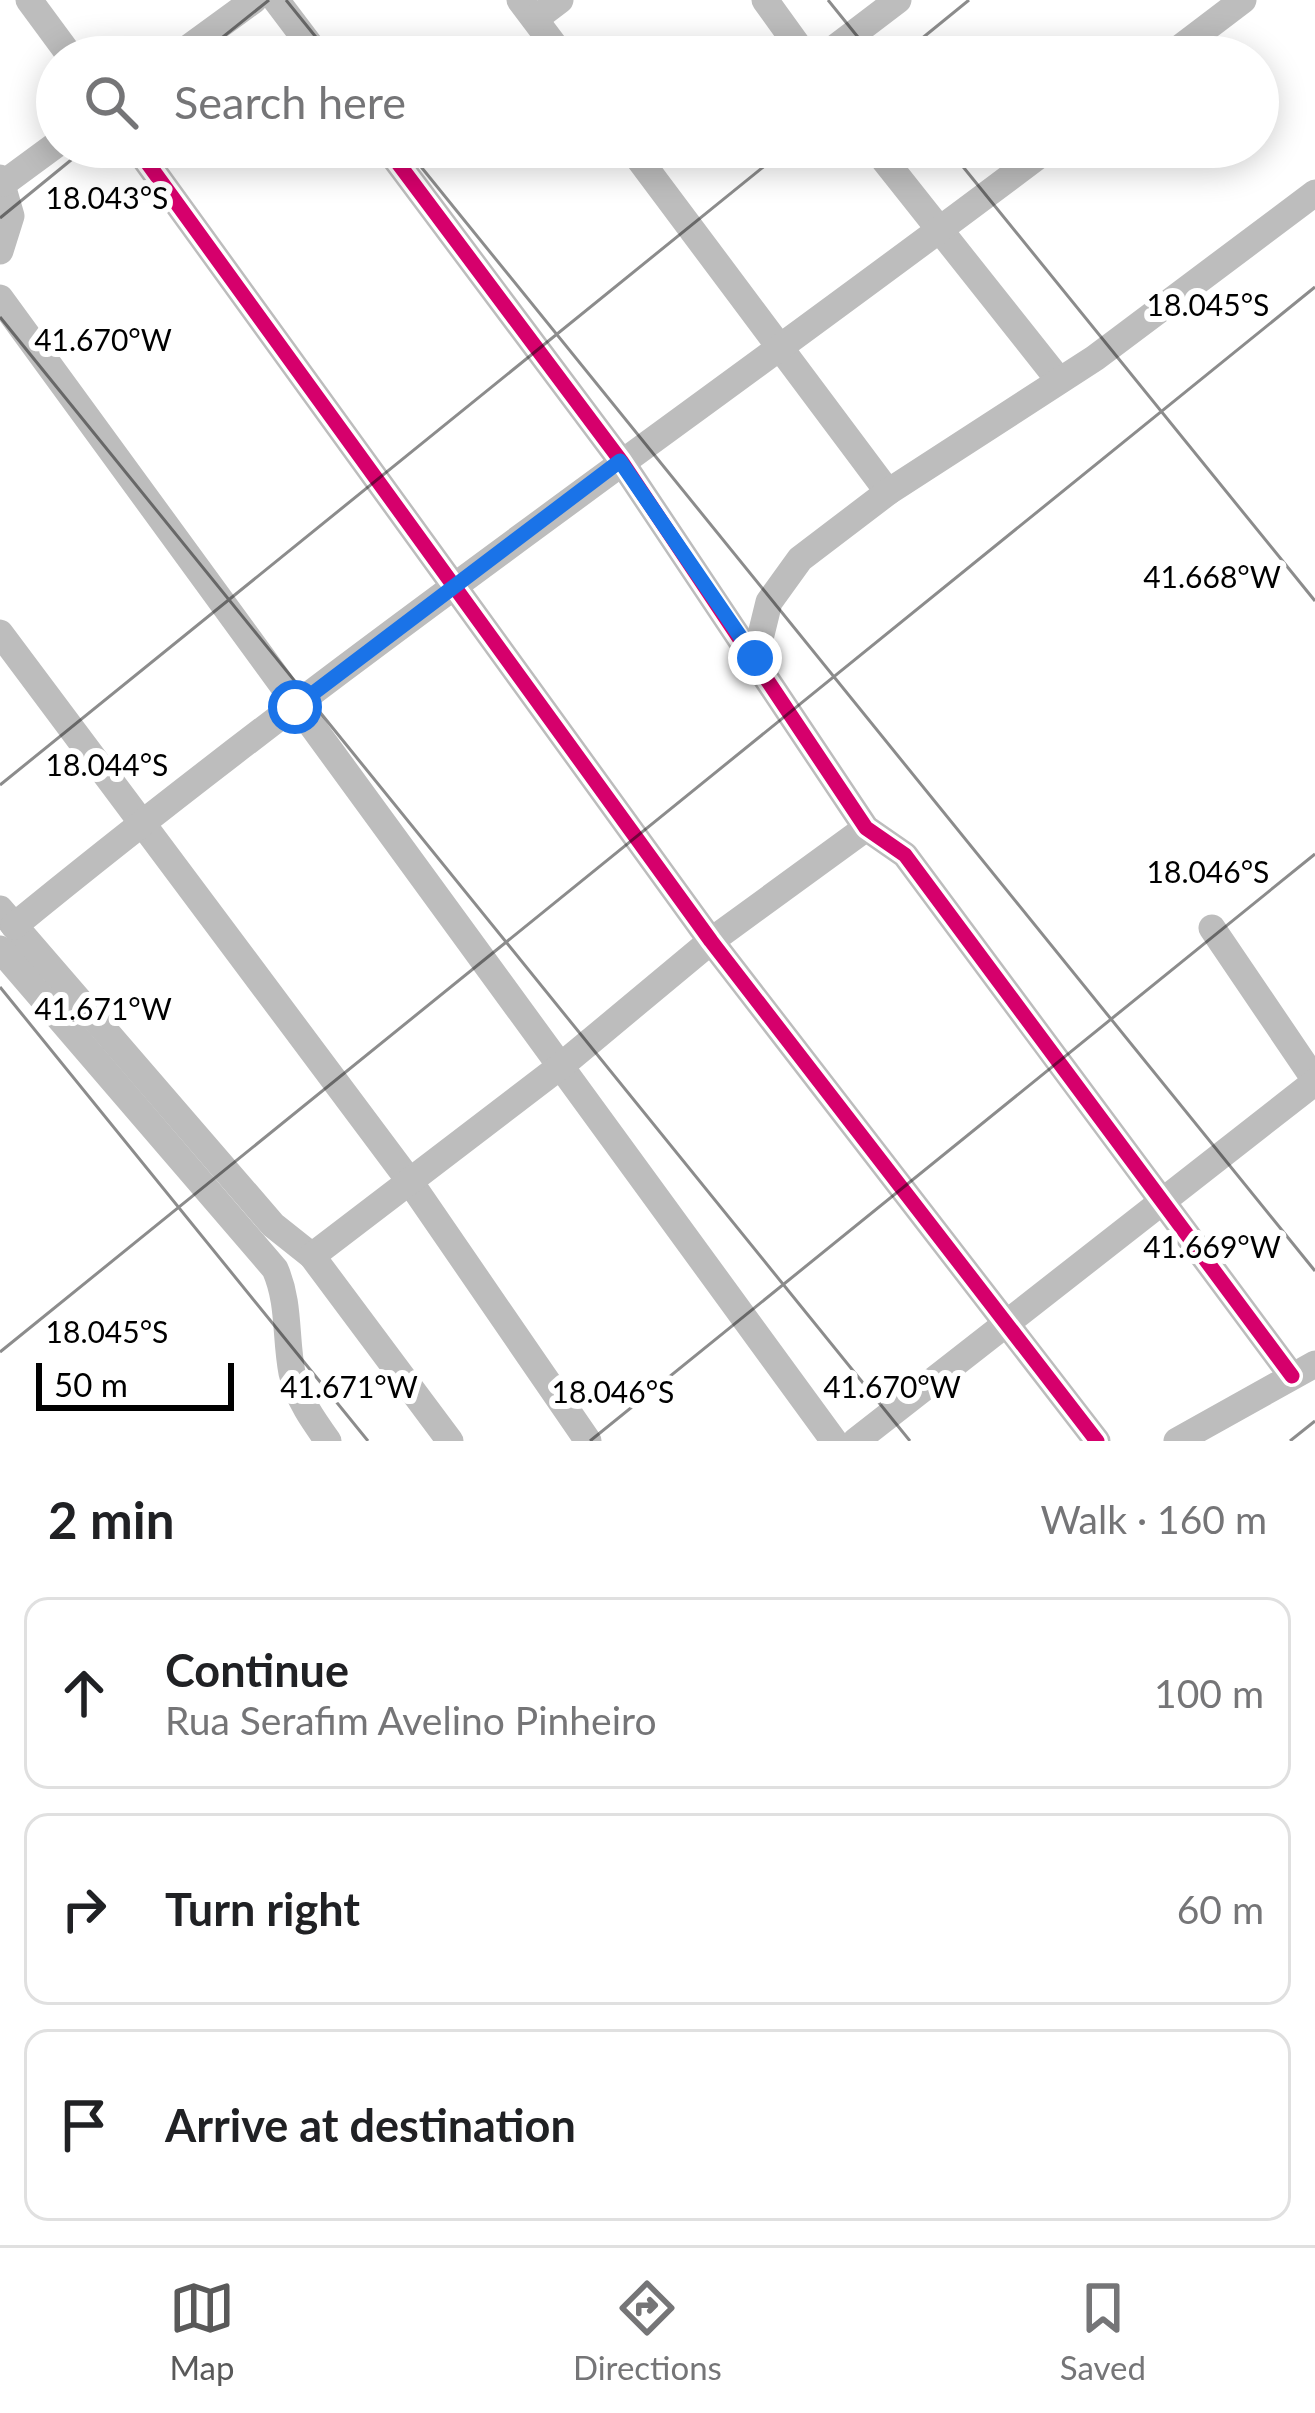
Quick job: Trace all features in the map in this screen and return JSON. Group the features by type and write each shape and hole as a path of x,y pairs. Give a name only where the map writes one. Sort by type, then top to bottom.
{"street":[{"path":"29,0 56,36"},
{"path":"205,36 254,0"},
{"path":"276,0 303,36"},
{"path":"547,36 527,10 560,0"},
{"path":"765,0 791,36"},
{"path":"851,36 898,0"},
{"path":"1196,36 1243,0"},
{"path":"0,250 11,216 2,180 36,158"},
{"path":"151,168 711,941 1097,1441"},
{"path":"402,168 620,461 866,828 904,854 1160,1205 1304,1370 1177,1441"},
{"path":"646,168 889,492"},
{"path":"890,168 1058,379"},
{"path":"5,928 620,461 781,349 1022,168"},
{"path":"755,658 764,614 782,579 800,559 1315,193"},
{"path":"0,298 834,1441"},
{"path":"0,633 408,1179 588,1441"},
{"path":"312,1256 562,1065 711,941 866,828"},
{"path":"5,928 273,1225 312,1256 450,1441"},
{"path":"5,928 275,1269 287,1311 292,1372 301,1399 328,1441"},
{"path":"856,1441 1315,1081 1212,928"}],"cycle path":[{"path":"151,168 711,941 1097,1441"},
{"path":"402,168 621,461 866,828 905,855 1292,1376"}],"route":[{"path":"295,707 620,461 755,658"}]}
